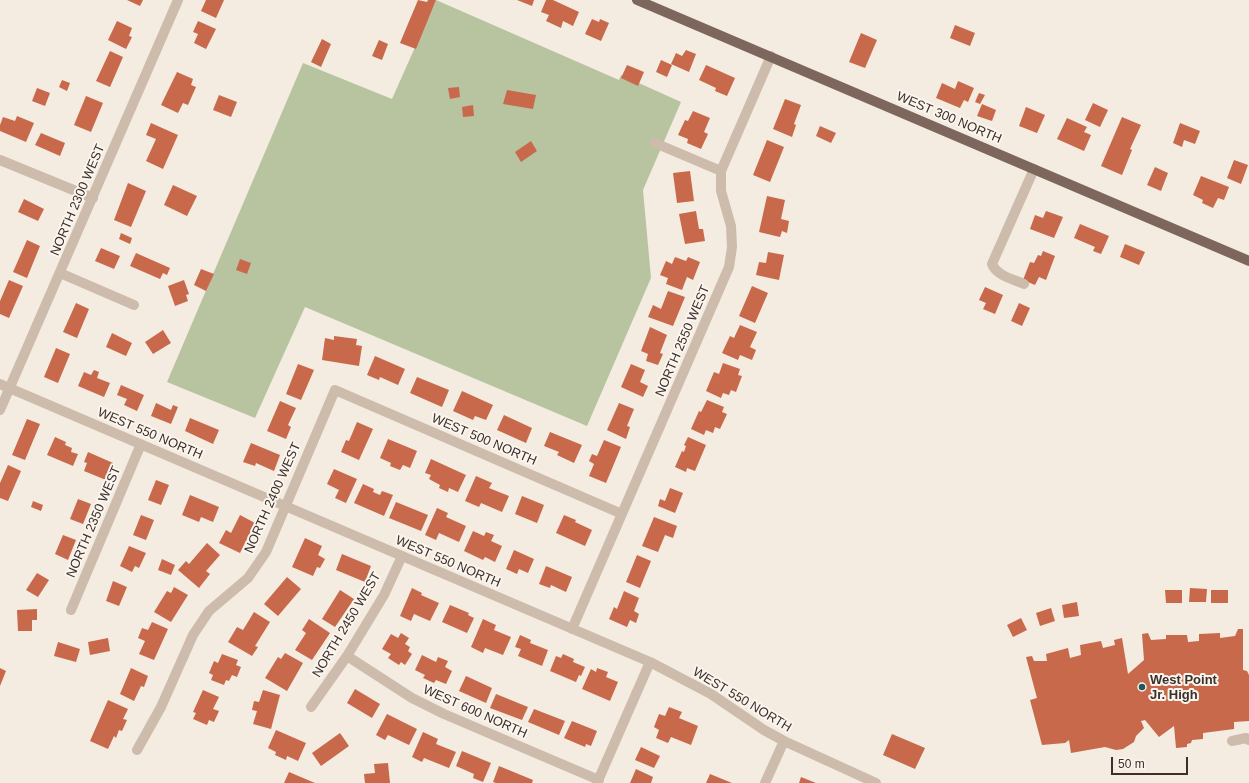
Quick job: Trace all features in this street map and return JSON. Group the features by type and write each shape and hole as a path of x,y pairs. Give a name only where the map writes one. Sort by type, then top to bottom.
{"main road":[{"name":"WEST 300 NORTH","path":"637,0 1249,261"}],"street":[{"name":"NORTH 2300 WEST","path":"0,410 5,386 60,273 178,0"},
{"name":"NORTH 2550 WEST","path":"572,629 729,267 732,247 731,226 721,191 721,171 771,56"},
{"path":"655,143 721,171"},
{"path":"0,160 93,198"},
{"path":"1024,284 999,274 994,270 992,264 1034,169"},
{"path":"60,273 134,306"},
{"name":"WEST 550 NORTH","path":"5,386 650,662 711,694 764,730 784,741 876,783"},
{"name":"WEST 500 NORTH","path":"336,390 622,514"},
{"name":"NORTH 2400 WEST","path":"137,750 161,707 193,634 208,611 248,578 266,552 336,390"},
{"name":"NORTH 2350 WEST","path":"72,610 141,444"},
{"name":"NORTH 2450 WEST","path":"311,707 347,656 384,595 402,556"},
{"name":"WEST 600 NORTH","path":"347,656 412,698 444,714 598,781"},
{"path":"598,781 650,662"},
{"path":"1232,741 1246,738 1249,740"},
{"path":"765,783 784,741"}],"green space":[{"path":"436,0 619,80 621,75 681,102 643,190 651,278 587,426 305,307 255,418 167,382 303,63 392,99"}],"building":[{"path":"127,0 143,0 140,6"},
{"path":"206,0 224,0 216,18 201,11"},
{"path":"418,0 427,2 428,0 436,0 416,49 400,43"},
{"path":"517,0 534,0 532,6"},
{"path":"546,0 553,0 579,12 573,26 563,21 561,28 546,21 549,15 541,12"},
{"path":"592,19 599,22 600,19 609,23 601,41 585,34"},
{"path":"117,21 132,28 129,36 132,37 126,49 108,40"},
{"path":"198,21 216,29 206,49 194,43 198,34 193,32"},
{"path":"955,25 975,33 970,46 950,38"},
{"path":"861,33 877,40 865,68 849,62"},
{"path":"322,39 331,44 321,67 311,62"},
{"path":"379,40 388,44 382,60 372,56"},
{"path":"686,50 696,54 689,72 671,64 676,53 682,56"},
{"path":"110,51 123,57 110,87 96,81"},
{"path":"661,60 672,65 667,77 656,72"},
{"path":"627,65 644,72 638,86 621,78"},
{"path":"706,65 735,78 727,96 715,91 716,88 699,80"},
{"path":"177,72 193,79 191,85 196,87 188,105 183,103 178,113 161,105"},
{"path":"62,80 70,83 67,91 59,87"},
{"path":"958,81 974,88 968,102 964,100 960,108 936,98 942,83 955,89"},
{"path":"459,87 460,97 450,99 448,88"},
{"path":"37,88 50,93 45,106 32,101"},
{"path":"507,90 536,95 533,109 503,104"},
{"path":"979,93 985,95 980,104 975,102"},
{"path":"219,95 237,102 231,117 213,110"},
{"path":"86,96 103,103 91,132 74,125"},
{"path":"785,99 801,105 794,124 796,125 792,137 773,129"},
{"path":"1093,103 1108,110 1100,127 1085,120"},
{"path":"982,104 996,110 992,121 977,116"},
{"path":"473,105 474,116 463,117 462,107"},
{"path":"1026,107 1045,115 1037,133 1019,126"},
{"path":"693,111 710,118 704,132 708,134 701,149 687,143 688,139 678,135 685,120 688,121"},
{"path":"17,116 34,123 26,142 0,131 0,125 3,117 15,121"},
{"path":"1122,117 1141,125 1130,149 1132,150 1122,175 1101,166"},
{"path":"1067,118 1087,127 1084,132 1091,135 1084,151 1057,139"},
{"path":"151,123 178,135 163,169 146,161 156,139 146,135"},
{"path":"1180,123 1200,131 1195,144 1184,140 1182,147 1173,143"},
{"path":"820,126 836,133 831,143 816,136"},
{"path":"41,133 65,143 60,156 35,145"},
{"path":"767,140 784,147 770,182 753,175"},
{"path":"531,141 537,151 521,162 515,152"},
{"path":"1234,160 1248,165 1241,184 1227,178"},
{"path":"1155,167 1168,173 1161,191 1147,185"},
{"path":"690,171 694,201 677,203 673,173"},
{"path":"1201,176 1229,187 1224,200 1218,198 1213,208 1202,203 1203,200 1193,195"},
{"path":"128,183 146,191 131,227 114,220"},
{"path":"173,185 197,196 187,216 164,205"},
{"path":"767,196 785,200 781,219 789,221 787,233 782,231 780,237 759,232"},
{"path":"24,199 44,209 38,221 18,212"},
{"path":"696,211 699,229 703,229 705,241 685,244 679,214"},
{"path":"1046,211 1063,217 1054,238 1030,229 1035,215 1043,218"},
{"path":"1080,224 1109,236 1101,254 1093,251 1095,247 1074,238"},
{"path":"121,233 132,238 130,244 119,239"},
{"path":"27,240 40,246 27,278 13,272"},
{"path":"1125,244 1145,252 1139,265 1120,257"},
{"path":"101,248 120,256 114,269 95,261"},
{"path":"1043,251 1055,256 1046,280 1039,277 1035,285 1023,280 1030,262 1034,263 1038,255 1041,256"},
{"path":"768,252 784,255 779,280 756,275 759,262 766,263"},
{"path":"136,253 170,268 167,275 163,273 160,279 130,266"},
{"path":"675,257 686,261 688,257 700,262 693,280 687,277 682,290 666,284 668,278 660,275 666,261 672,264"},
{"path":"240,259 251,263 247,274 236,270"},
{"path":"201,269 214,274 206,291 194,285"},
{"path":"9,280 23,286 9,318 0,314 0,301"},
{"path":"184,280 189,294 186,295 188,301 175,306 168,286"},
{"path":"752,286 768,293 755,323 739,316"},
{"path":"985,287 1003,295 995,314 983,309 986,303 979,300"},
{"path":"668,291 685,297 673,326 648,317 653,305 661,309"},
{"path":"76,303 89,309 77,338 63,332"},
{"path":"1019,303 1030,308 1022,326 1011,321"},
{"path":"740,325 757,332 750,347 756,350 752,360 740,355 738,360 722,353 730,336 734,338"},
{"path":"650,327 667,335 660,353 663,354 658,365 646,361 648,354 641,351"},
{"path":"163,330 171,343 153,354 145,342"},
{"path":"112,333 132,343 126,356 106,347"},
{"path":"334,336 357,339 356,345 362,346 359,366 322,360 325,338 334,340"},
{"path":"56,348 70,354 58,383 44,377"},
{"path":"375,356 405,369 398,385 380,377 379,380 367,375"},
{"path":"723,363 740,369 738,375 742,376 736,392 731,390 729,395 723,393 721,398 706,391 714,372 719,374"},
{"path":"298,364 314,370 301,400 286,394"},
{"path":"631,364 645,370 640,382 648,386 643,397 621,387"},
{"path":"94,370 99,372 97,378 110,383 104,397 78,386 84,372 91,375"},
{"path":"417,377 449,390 442,407 410,393"},
{"path":"121,385 144,395 137,411 124,405 127,399 117,395"},
{"path":"462,391 493,405 486,420 475,416 473,420 453,411"},
{"path":"707,400 724,407 722,412 727,414 720,429 715,427 713,433 706,430 704,435 691,429 699,411 701,412"},
{"path":"280,401 296,408 288,425 291,427 286,439 267,431"},
{"path":"156,403 171,410 173,405 178,407 171,424 151,416"},
{"path":"619,403 634,409 627,426 630,427 626,439 607,430"},
{"path":"504,415 532,428 526,443 497,430"},
{"path":"190,418 219,430 213,444 185,431"},
{"path":"27,419 40,424 25,460 12,455"},
{"path":"357,422 373,429 359,460 341,452 346,440 349,441"},
{"path":"550,432 582,445 574,463 557,455 559,452 544,446"},
{"path":"55,437 66,442 65,445 72,448 71,452 78,454 73,466 47,455"},
{"path":"688,437 706,445 695,471 687,468 686,472 675,467 682,451 684,452 686,446 684,445"},
{"path":"388,439 417,451 410,468 403,465 400,470 390,466 391,463 380,458"},
{"path":"604,440 621,447 606,483 589,476 594,464 589,461 592,454 597,456"},
{"path":"251,443 280,455 274,471 256,463 255,466 243,462"},
{"path":"88,452 113,463 106,480 84,471 87,463 84,462"},
{"path":"431,459 466,475 458,492 449,488 448,492 439,488 440,485 429,479 431,475 425,473"},
{"path":"8,465 21,471 8,501 0,498 0,483"},
{"path":"334,469 357,479 346,503 335,498 339,490 327,484"},
{"path":"476,476 492,483 489,488 509,496 502,512 481,503 479,507 465,501"},
{"path":"156,480 169,485 161,505 148,500"},
{"path":"363,484 374,489 373,492 380,495 382,491 393,495 384,516 354,503"},
{"path":"670,488 683,493 675,513 658,506 660,499 665,501"},
{"path":"190,495 219,507 213,522 201,517 199,522 182,515"},
{"path":"522,496 544,505 537,523 515,514"},
{"path":"78,499 91,504 83,524 70,519"},
{"path":"33,501 43,505 41,511 31,507"},
{"path":"396,502 428,515 421,531 389,518"},
{"path":"437,508 448,513 446,517 466,526 459,542 439,533 436,540 425,535"},
{"path":"141,515 154,520 146,540 133,535"},
{"path":"240,515 255,523 240,553 219,543 226,530 231,533"},
{"path":"564,515 576,520 575,522 592,530 585,546 556,533"},
{"path":"654,517 677,526 673,538 665,535 658,552 642,546"},
{"path":"473,531 484,536 486,532 494,535 491,541 502,546 495,562 485,557 483,560 464,551"},
{"path":"63,535 76,540 68,560 55,554"},
{"path":"305,538 322,546 318,555 325,559 320,568 317,567 313,576 292,567"},
{"path":"207,543 220,555 206,571 210,574 199,588 178,570 186,561 189,564"},
{"path":"129,546 146,553 139,568 135,566 132,572 120,566"},
{"path":"514,550 534,559 528,573 519,569 517,574 506,569"},
{"path":"342,554 371,566 365,582 336,570"},
{"path":"637,555 651,561 640,588 626,582"},
{"path":"162,559 175,565 171,575 158,570"},
{"path":"546,566 572,577 566,592 551,585 550,588 539,584"},
{"path":"37,573 49,580 38,597 26,590"},
{"path":"287,577 301,589 278,616 264,604"},
{"path":"113,581 127,587 119,606 106,601"},
{"path":"174,587 188,595 171,622 154,612 167,591 171,593"},
{"path":"412,588 422,593 421,595 439,603 430,621 414,614 411,621 400,616"},
{"path":"1190,588 1207,589 1206,602 1189,602"},
{"path":"340,590 354,599 335,627 322,619"},
{"path":"1165,590 1182,590 1182,603 1166,603"},
{"path":"1211,590 1228,590 1228,603 1211,603"},
{"path":"624,591 639,598 634,611 639,614 636,623 630,620 627,627 609,619 614,607 617,609"},
{"path":"1077,602 1079,616 1064,618 1062,605"},
{"path":"450,605 469,613 468,615 474,618 467,633 442,622"},
{"path":"1051,608 1055,621 1040,626 1036,613"},
{"path":"37,609 37,620 32,620 32,631 18,631 17,610"},
{"path":"254,612 270,622 255,646 258,647 252,656 228,642 237,627 243,630"},
{"path":"1021,618 1027,630 1013,637 1007,625"},
{"path":"309,619 330,633 312,660 295,650 306,633 302,630"},
{"path":"483,619 496,625 494,630 511,637 503,655 485,648 483,653 471,647"},
{"path":"152,622 168,629 154,660 139,654 145,641 138,638 142,628 148,630"},
{"name":"West Point Jr. High","path":"1238,629 1243,629 1243,670 1247,671 1249,675 1249,721 1234,722 1234,729 1203,733 1203,739 1192,740 1191,743 1187,744 1187,747 1176,748 1174,726 1159,737 1145,720 1141,721 1144,728 1136,736 1134,742 1123,749 1116,750 1105,747 1071,753 1069,740 1065,743 1042,745 1030,700 1037,698 1026,657 1032,656 1034,661 1047,661 1046,654 1068,648 1070,658 1081,655 1080,645 1101,641 1103,648 1115,645 1114,640 1122,638 1128,674 1144,660 1142,634 1148,633 1151,640 1166,639 1166,635 1187,635 1188,642 1199,641 1199,634 1220,633 1220,638 1235,636"},
{"path":"401,633 409,638 405,644 410,647 408,651 412,654 405,665 401,662 399,665 388,658 391,654 382,649 391,634 398,638"},
{"path":"520,635 531,640 530,643 548,650 542,666 518,656 521,649 515,647"},
{"path":"108,638 110,651 90,655 88,642"},
{"path":"58,642 80,649 76,662 54,656"},
{"path":"285,653 303,663 287,691 265,678 278,657 281,659"},
{"path":"222,654 238,660 236,665 241,667 237,677 232,675 229,681 226,680 224,685 211,680 213,675 209,673 214,661 218,663"},
{"path":"563,654 574,659 573,662 585,667 581,676 579,675 576,682 550,671 556,656 561,658"},
{"path":"422,655 436,662 438,657 448,661 445,667 452,671 446,684 436,680 434,683 423,678 425,675 415,670"},
{"path":"0,668 6,671 0,686"},
{"path":"131,668 148,676 144,687 141,686 134,701 120,694"},
{"path":"597,668 608,672 606,677 618,682 610,701 582,689 591,669 596,672"},
{"path":"466,676 492,688 486,703 459,691"},
{"path":"355,689 380,704 372,718 347,703"},
{"path":"203,690 219,697 213,709 219,711 214,722 209,720 207,725 193,719 196,713 193,712"},
{"path":"263,690 280,695 271,729 253,724 257,711 252,710 254,701 259,702"},
{"path":"496,694 528,707 522,720 490,708"},
{"path":"108,700 128,709 123,719 127,720 122,731 119,730 116,738 114,736 108,749 90,741"},
{"path":"669,707 682,712 679,718 698,726 691,745 671,737 668,743 656,738 659,730 654,727 659,714 665,716"},
{"path":"534,709 565,721 559,735 528,722"},
{"path":"387,714 417,729 409,745 388,735 385,740 376,735"},
{"path":"572,721 597,731 591,746 586,744 585,747 564,738"},
{"path":"276,730 306,743 298,761 287,756 286,760 275,755 276,752 268,748"},
{"path":"423,732 438,739 436,744 456,752 449,768 424,758 422,762 412,757"},
{"path":"340,733 349,746 321,766 312,753"},
{"path":"892,734 925,748 915,769 883,755"},
{"path":"641,747 660,756 654,768 635,760"},
{"path":"462,751 491,763 483,782 473,778 474,774 456,766"},
{"path":"388,763 390,783 365,783 364,774 375,773 374,764"},
{"path":"499,766 533,780 532,783 493,782"},
{"path":"636,769 653,777 651,783 630,783"},
{"path":"289,772 315,783 284,783"},
{"path":"710,774 732,783 706,783"},
{"path":"801,777 816,783 799,783"}],"place":[{"name":"West Point Jr. High","path":"1142,687"}]}
